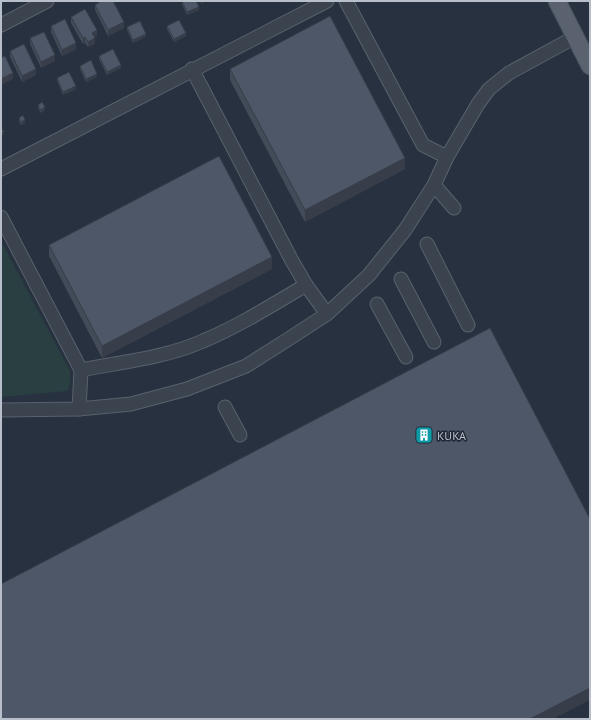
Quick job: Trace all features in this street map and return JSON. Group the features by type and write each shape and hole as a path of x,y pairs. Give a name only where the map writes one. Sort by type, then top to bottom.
{"main road":[{"path":"557,1 575,37 589,60"}],"street":[{"path":"1,26 47,1"},
{"path":"1,169 192,69 327,1"},
{"path":"346,1 422,145 447,158"},
{"path":"1,410 79,409 131,404 188,389 246,366 327,314 369,275 406,230 434,185 447,158 478,104 489,89 509,73 575,37"},
{"path":"192,69 291,259 306,285 327,314"},
{"path":"434,185 454,208"},
{"path":"1,217 81,370 79,409"},
{"path":"427,244 468,325"},
{"path":"401,279 434,342"},
{"path":"81,370 162,355 202,342 245,320 306,285"},
{"path":"377,304 406,357"},
{"path":"225,407 240,435"}],"green space":[{"path":"1,241 70,371 68,391 1,397"}],"building":[{"path":"101,1 113,1 124,22 108,30 95,5"},
{"path":"182,1 196,1 199,7 187,12"},
{"path":"85,9 97,30 92,33 95,38 88,42 85,37 83,38 71,17"},
{"path":"330,16 405,158 305,210 230,69"},
{"path":"65,19 76,43 62,50 51,26"},
{"path":"179,20 186,33 174,39 167,26"},
{"path":"140,21 146,34 133,40 127,27"},
{"path":"44,32 55,55 41,62 30,38"},
{"path":"24,44 36,69 22,76 10,51"},
{"path":"113,49 121,65 107,72 99,56"},
{"path":"5,56 13,73 1,79 1,58"},
{"path":"91,60 97,74 86,79 80,66"},
{"path":"69,72 76,86 63,92 57,78"},
{"path":"42,102 45,107 41,110 38,105"},
{"path":"23,115 25,120 21,122 19,118"},
{"path":"219,156 272,257 102,346 49,245"},
{"name":"KUKA","path":"490,328 590,519 590,688 530,719 1,719 1,584"}],"place":[{"name":"KUKA","path":"424,435"}]}
